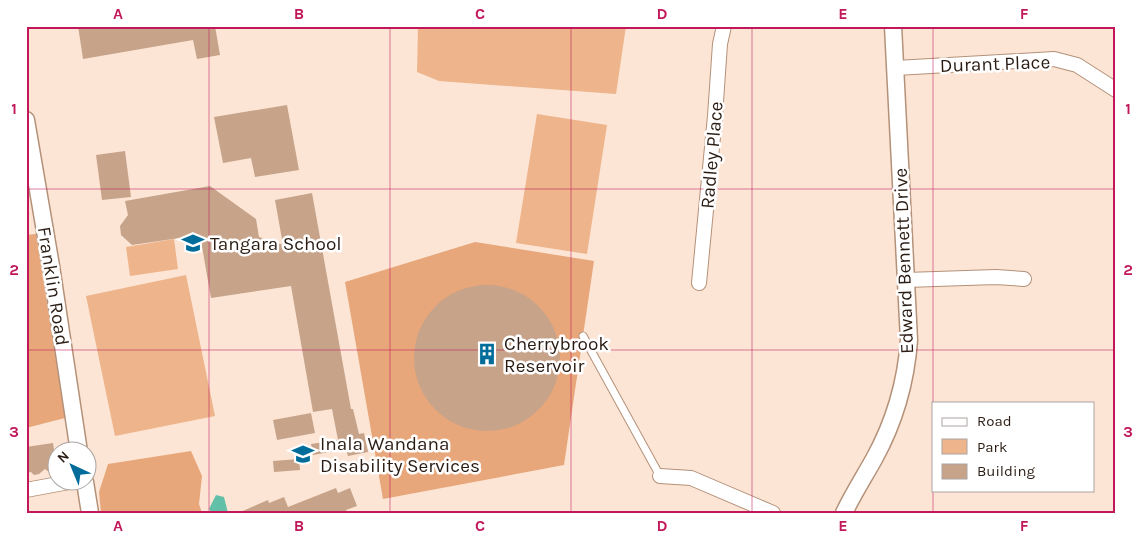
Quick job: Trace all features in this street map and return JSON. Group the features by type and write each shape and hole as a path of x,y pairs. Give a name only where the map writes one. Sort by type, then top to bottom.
{"street":[{"name":"Radley Place","path":"699,283 720,44 724,26"},
{"name":"Edward Bennett Drive","path":"844,513 884,440 904,380 909,340 893,26"},
{"name":"Durant Place","path":"896,68 1054,59 1077,66 1116,90"},
{"name":"Franklin Road","path":"26,120 78,442"},
{"path":"906,280 996,277 1024,279"},
{"path":"660,476 691,478 773,513"},
{"path":"26,490 48,486"},
{"path":"87,492 90,513"}],"lane":[{"path":"583,336 660,476"}],"green space":[{"path":"418,26 626,26 616,94 439,81 417,72"},
{"path":"537,114 607,125 587,254 516,243"},
{"path":"174,239 178,269 130,276 126,247"},
{"path":"186,275 215,416 115,436 86,296"}],"shaded area":[{"path":"36,234 65,418 26,428 26,235"},
{"path":"475,242 594,261 564,465 383,499 345,282"},
{"path":"191,451 202,476 199,504 202,513 101,513 99,492 108,464"}],"water":[{"path":"216,495 224,497 228,513 212,513 209,509"}],"building":[{"path":"78,26 215,26 220,55 197,59 193,40 83,59"},
{"path":"287,105 299,170 255,177 251,158 223,163 214,117"},
{"path":"125,151 131,197 102,200 96,155"},
{"path":"210,186 256,219 259,237 283,245 275,200 312,193 351,409 353,409 359,434 364,433 368,452 348,456 346,449 313,455 311,444 338,440 332,409 313,412 291,286 211,298 200,235 132,245 121,235 120,226 128,215 125,201"},
{"name":"Cherrybrook Reservoir","path":"487,285 501,286 515,291 528,297 539,306 548,317 554,330 559,344 559,372 554,386 548,399 539,410 528,419 515,425 501,430 487,431 473,430 459,425 446,419 435,410 426,399 420,386 415,372 414,358 415,344 420,330 426,317 435,306 446,297 459,291 473,286"},
{"path":"311,413 315,433 277,440 273,420"},
{"path":"48,444 48,471 45,469 39,474 34,475 31,472 26,473 26,447"},
{"path":"299,459 300,470 274,472 273,461"},
{"path":"336,488 338,493 350,488 357,506 346,510 348,513 238,513 268,500 269,503 284,497 288,507"}],"place":[{"name":"Tangara School","path":"193,243"},
{"name":"Cherrybrook Reservoir","path":"487,354"},
{"name":"Inala Wandana Disability Services","path":"303,454"}]}
